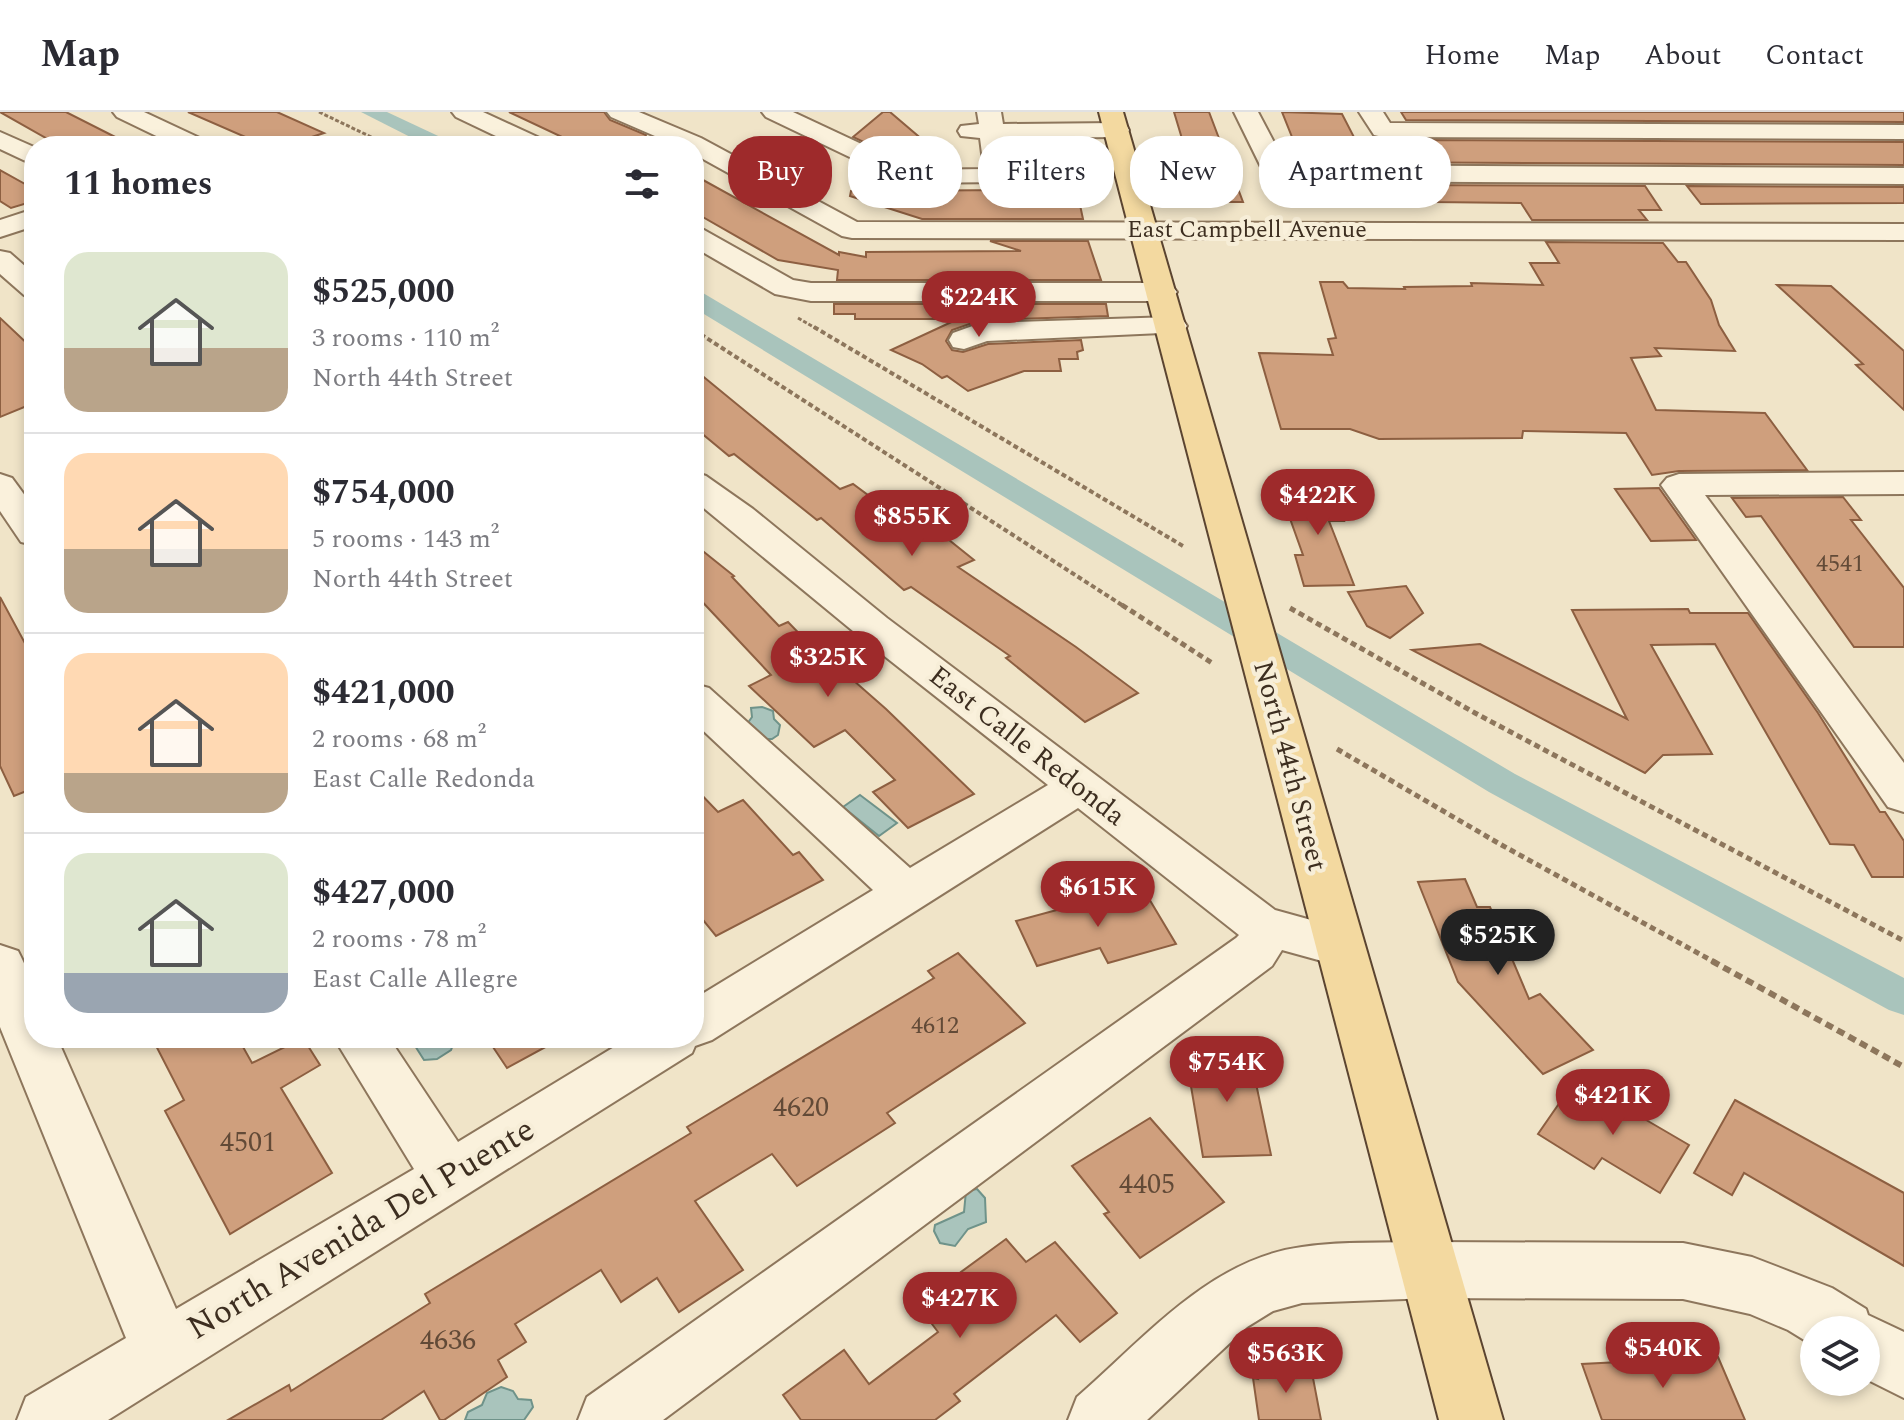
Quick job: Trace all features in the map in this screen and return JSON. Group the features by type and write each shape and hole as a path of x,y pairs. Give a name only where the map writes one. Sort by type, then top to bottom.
{"main road":[{"name":"North 44th Street","path":"1114,121 1471,1420"}],"street":[{"path":"125,112 176,136"},
{"path":"464,112 516,136"},
{"name":"East Campbell Avenue","path":"619,112 676,136"},
{"path":"774,112 913,178 998,177 984,125 1114,121"},
{"path":"1246,112 1277,173 1904,176"},
{"path":"1377,121 1904,132"},
{"path":"0,139 24,152"},
{"name":"East Campbell Avenue","path":"704,150 852,230 1904,232"},
{"path":"0,229 24,221"},
{"path":"1777,231 1802,257"},
{"path":"704,242 785,288 811,292 1162,292"},
{"path":"0,259 24,280"},
{"path":"964,340 981,332 1172,326"},
{"path":"1892,480 1679,485 1904,796"},
{"path":"0,485 24,520"},
{"name":"East Calle Redonda","path":"704,490 873,627 1250,918 1270,929 1340,947"},
{"path":"704,707 907,893"},
{"name":"North Avenida Del Puente","path":"704,1016 1080,786"},
{"path":"610,1420 1254,952 1270,929"},
{"path":"0,965 24,1022"},
{"path":"35,1048 162,1350"},
{"path":"366,1048 450,1177"},
{"name":"North Avenida Del Puente","path":"49,1420 450,1177 652,1048"},
{"path":"1100,1420 1226,1306 1260,1286 1302,1275 1431,1270 1683,1271 1752,1286 1821,1316"},
{"path":"1880,1352 1904,1367"}],"path":[{"path":"319,112 369,136"},
{"path":"793,315 1183,546"},
{"path":"704,336 1212,663"},
{"path":"1290,608 1489,720 1904,941"},
{"path":"1337,749 1498,843 1904,1067"}],"water":[{"path":"762,707 773,711 774,719 780,725 778,735 772,739 763,739 747,724 752,717 751,708"},
{"path":"860,795 897,823 879,836 843,807"},
{"path":"416,1048 452,1048 437,1059 424,1060"},
{"path":"977,1189 985,1198 986,1222 968,1229 955,1246 940,1243 934,1231 935,1225 964,1212 966,1191"},
{"path":"501,1387 513,1391 518,1399 531,1400 533,1407 524,1420 465,1420 468,1412 482,1405 487,1393"}],"building":[{"path":"0,112 66,112 113,136 42,136"},
{"path":"188,112 277,112 324,133 315,136 243,136"},
{"path":"509,112 604,112 610,120 646,135 646,136 560,136"},
{"path":"883,112 890,112 918,136 854,136"},
{"path":"1174,112 1209,112 1218,136 1181,136"},
{"path":"1282,112 1342,114 1353,136 1292,136"},
{"path":"1401,112 1904,112 1904,122 1406,120"},
{"path":"1451,140 1904,142 1904,165 1451,162"},
{"path":"0,170 24,183 24,204 11,208 0,201"},
{"path":"704,181 728,194 728,208 754,208 839,255 839,252 866,257 866,252 1021,251 990,241 1088,241 1101,280 837,280 838,270 778,260 704,218"},
{"path":"1451,185 1645,186 1661,210 1639,210 1647,220 1532,220 1521,203 1451,202"},
{"path":"1687,186 1904,187 1904,203 1701,204"},
{"path":"962,190 978,190 978,208 1081,208 1083,219 922,219 888,208 962,208"},
{"path":"1546,242 1663,243 1678,262 1686,262 1711,300 1719,325 1735,351 1655,348 1661,356 1631,358 1656,410 1765,413 1807,470 1679,471 1652,475 1626,433 1523,431 1522,438 1379,439 1350,429 1281,429 1259,353 1333,355 1328,339 1336,338 1320,282 1343,282 1348,288 1405,289 1472,286 1471,283 1543,285 1530,263 1559,263"},
{"path":"1777,285 1831,286 1904,351 1904,410 1856,365 1863,364"},
{"path":"834,304 1106,304 1108,316 981,320 952,330 946,341 952,350 963,352 988,344 1081,340 1083,350 1077,352 1078,359 1059,359 1061,371 1024,371 968,391 947,376 942,378 922,364 891,350 958,319 855,319 855,314 834,314"},
{"path":"0,318 24,341 24,407 0,417"},
{"path":"704,377 840,489 853,484 926,538 939,532 974,560 958,567 1138,693 1085,722 1006,658 1010,656 911,587 904,590 821,518 817,520 734,454 729,456 704,435"},
{"path":"1329,487 1344,521 1329,521 1354,585 1304,586 1295,555 1303,555 1283,499 1295,499 1291,488"},
{"path":"1659,488 1696,540 1651,541 1615,489"},
{"path":"1843,497 1861,520 1851,520 1904,588 1904,647 1854,647 1761,516 1746,517 1732,498"},
{"path":"704,552 734,576 779,626 788,622 818,653 820,651 886,709 974,794 908,828 873,792 895,780 845,730 814,747 749,686 771,675 704,604"},
{"path":"1406,586 1423,613 1390,638 1367,626 1348,592"},
{"path":"0,597 24,641 24,792 14,796 0,766"},
{"path":"1688,609 1690,613 1748,613 1818,713 1880,812 1885,812 1904,841 1904,877 1872,877 1854,845 1830,844 1715,644 1651,645 1712,754 1663,755 1645,773 1412,650 1480,644 1627,719 1572,610"},
{"path":"704,797 718,812 743,800 793,855 799,852 823,880 716,936 704,921"},
{"path":"1465,879 1477,907 1490,907 1529,999 1540,994 1593,1050 1543,1074 1458,982 1418,882"},
{"path":"1142,887 1176,944 1108,963 1100,948 1037,966 1016,921"},
{"path":"958,953 1025,1023 887,1113 895,1123 797,1186 772,1154 695,1201 743,1270 679,1312 657,1278 621,1302 601,1270 515,1324 526,1342 498,1360 507,1377 444,1420 440,1420 424,1391 381,1420 228,1420 289,1385 291,1391 430,1303 425,1294 691,1133 687,1127 934,978 928,971"},
{"path":"157,1048 244,1048 252,1063 283,1048 309,1048 320,1065 281,1088 332,1173 230,1234 165,1111 184,1100"},
{"path":"494,1048 544,1048 507,1068"},
{"path":"1249,1050 1271,1155 1203,1157 1185,1051"},
{"path":"1576,1079 1689,1145 1660,1193 1602,1158 1594,1169 1538,1134"},
{"path":"1735,1100 1904,1193 1904,1266 1744,1173 1732,1195 1694,1173"},
{"path":"1150,1118 1224,1202 1140,1258 1104,1214 1109,1212 1072,1166"},
{"path":"1006,1239 1026,1262 1055,1242 1117,1313 1080,1342 1056,1315 954,1394 960,1401 935,1420 801,1420 783,1395 844,1350 869,1384 938,1332 926,1316 970,1283 961,1272"},
{"path":"1718,1357 1745,1420 1602,1420 1582,1364"},
{"path":"1256,1369 1304,1369 1306,1378 1313,1378 1321,1420 1259,1420 1253,1378 1258,1379"}],"waterway":[{"path":"371,112 423,136"},
{"path":"704,304 1502,783 1904,998"}]}
